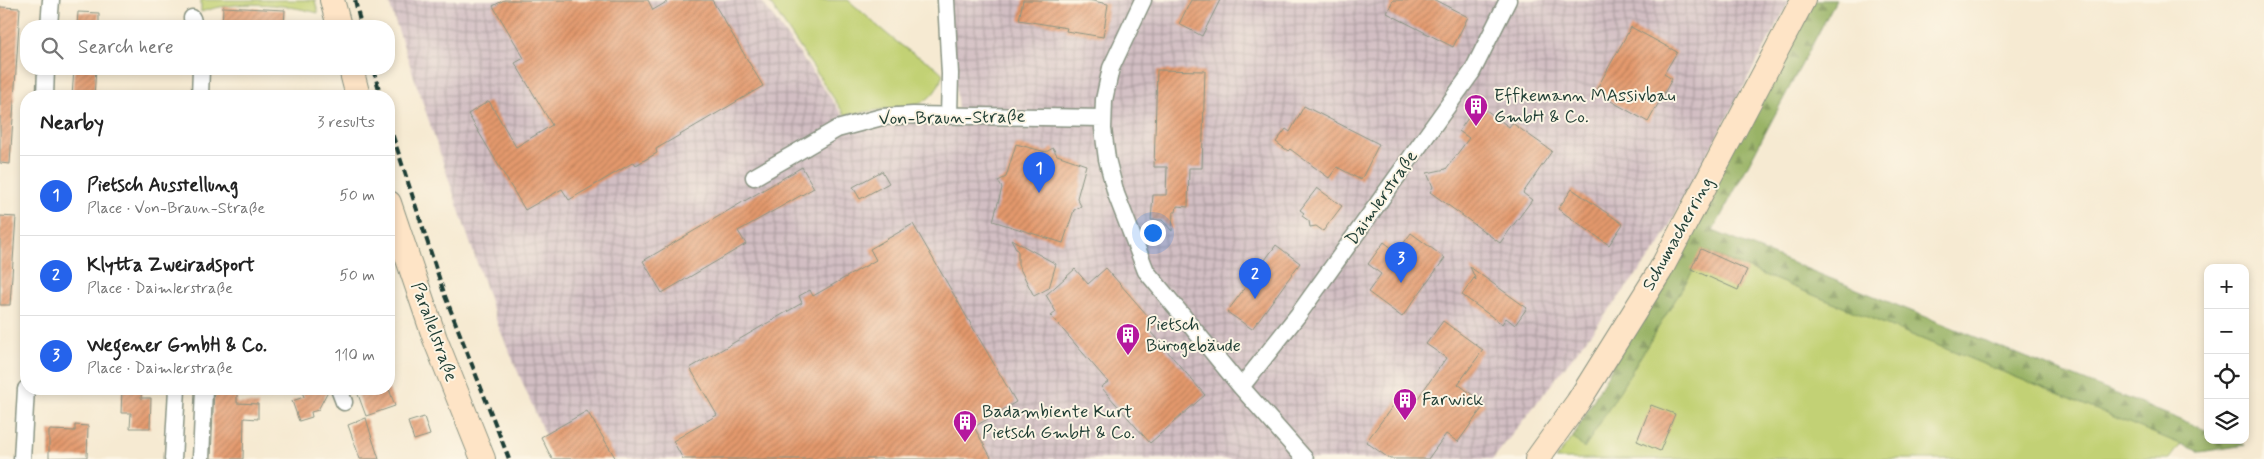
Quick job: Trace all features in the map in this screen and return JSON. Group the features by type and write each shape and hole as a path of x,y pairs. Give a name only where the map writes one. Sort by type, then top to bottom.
{"main road":[{"path":"332,0 337,20"},
{"name":"Schumacherring","path":"1537,459 1578,402 1660,270 1803,0"},
{"path":"353,75 356,90"},
{"name":"Parallelstraße","path":"395,222 435,339 483,459"}],"street":[{"path":"49,20 51,0"},
{"path":"946,0 950,74 949,116"},
{"path":"1143,0 1111,68 1104,100 1103,118 1106,159 1114,185 1146,271 1241,386 1305,459"},
{"name":"Daimlerstraße","path":"1241,386 1298,315 1472,72 1508,0"},
{"path":"45,90 46,75"},
{"path":"200,90 201,75"},
{"name":"Von-Braun-Straße","path":"754,177 822,137 858,122 882,117 1103,118"},
{"path":"22,459 26,395"},
{"path":"174,459 177,395"},
{"path":"201,459 204,395"}],"shaded area":[{"path":"388,0 761,0 845,118 888,110 958,109 947,0 1790,0 1658,247 1493,459 555,459 498,325"}],"green space":[{"path":"201,0 315,0 318,13 289,7 259,4 229,6 201,12"},
{"path":"768,0 848,0 897,42 939,70 943,74 939,84 931,95 919,104 845,115"},
{"path":"1815,0 1836,0 1713,231 2204,429 2204,444 2245,445 2200,452 1705,251 1584,449 1573,437"},
{"path":"1705,251 2181,444 2170,459 1555,459 1573,437 1584,449"}],"building":[{"path":"504,0 648,0 653,10 670,0 712,0 763,86 656,149 657,153 636,165 634,162 569,200 562,189 525,210 468,114 489,101 516,147 552,125 515,63 524,58 493,6"},
{"path":"1023,0 1088,0 1108,4 1103,37 1066,31 1067,28 1019,20"},
{"path":"1191,0 1220,0 1202,36 1179,24"},
{"path":"1393,0 1435,0 1468,17 1453,47 1387,13"},
{"path":"0,7 20,8 10,164 0,163"},
{"path":"223,7 285,10 284,20 222,20"},
{"path":"78,12 99,13 99,20 77,20"},
{"path":"1631,27 1677,52 1664,74 1672,79 1648,122 1595,92"},
{"path":"1157,70 1205,71 1202,168 1189,168 1188,207 1177,206 1176,212 1173,212 1172,231 1162,220 1151,220 1153,195 1166,195 1167,167 1154,167"},
{"path":"74,75 96,75 94,90 72,90"},
{"path":"1478,104 1509,127 1512,123 1552,151 1523,193 1532,200 1500,243 1430,192 1433,187 1427,173 1446,169 1469,138 1459,131"},
{"path":"1304,106 1379,144 1361,180 1337,167 1329,178 1290,149 1288,151 1276,142 1286,129 1290,132"},
{"path":"1016,144 1046,152 1053,148 1057,155 1086,165 1077,198 1081,206 1074,210 1063,243 993,221 1002,188 998,181 1006,177"},
{"path":"802,167 814,188 738,231 746,244 662,293 643,261"},
{"path":"882,171 889,183 860,199 853,187"},
{"path":"1317,188 1342,206 1323,231 1316,226 1310,227 1309,221 1302,216 1304,213 1300,210"},
{"path":"1572,189 1623,224 1609,245 1558,209"},
{"path":"0,216 16,217 10,305 0,305"},
{"path":"913,224 1016,402 974,427 992,459 683,459 673,441 717,415 690,368 802,303 799,296 810,290 813,296 876,260 870,249"},
{"path":"1411,233 1445,258 1402,317 1368,292 1381,274 1368,264 1384,242 1397,252"},
{"path":"1011,239 1056,264 1049,288 1034,296 1018,265 1018,252"},
{"path":"1276,245 1300,263 1252,329 1227,312"},
{"path":"1701,249 1747,270 1738,290 1691,269"},
{"path":"1470,267 1527,308 1515,325 1506,318 1502,324 1462,295 1474,278 1476,280"},
{"name":"Pietsch Bürogebäude","path":"1106,268 1155,324 1148,329 1205,395 1150,443 1101,387 1108,382 1051,316 1056,312 1046,295 1075,269 1088,284"},
{"path":"1443,321 1483,350 1458,384 1485,404 1458,442 1446,434 1428,459 1390,459 1366,442 1398,399 1411,408 1446,358 1426,344"},
{"path":"122,395 141,395 141,398 151,398 150,428 130,428 131,413 121,413"},
{"path":"214,395 237,395 237,403 258,404 258,419 244,418 243,459 211,459"},
{"path":"303,395 326,395 318,410 311,412 312,417 299,421 292,401 304,397"},
{"path":"358,395 391,395 395,406 366,416"},
{"path":"1651,405 1675,414 1660,451 1637,441"},
{"path":"587,411 616,459 552,459 541,437"},
{"path":"424,417 430,435 414,440 408,422"},
{"path":"366,418 379,459 360,459 348,425"},
{"path":"75,425 88,426 87,457 49,458 49,430 75,431"}],"railway":[{"path":"355,0 360,20"},
{"path":"375,75 379,90"},
{"path":"395,142 445,296 509,459"}],"place":[{"name":"Effkemann MAssivbau GmbH & Co.","path":"1476,127"},
{"name":"Pietsch Ausstellung","path":"1039,193"},
{"name":"Wegener GmbH & Co.","path":"1401,283"},
{"name":"Klytta Zweiradsport","path":"1255,299"},
{"name":"Pietsch Bürogebäude","path":"1128,356"},
{"name":"Farwick","path":"1405,421"},
{"name":"Badambiente Kurt Pietsch GmbH & Co.","path":"965,443"}]}
